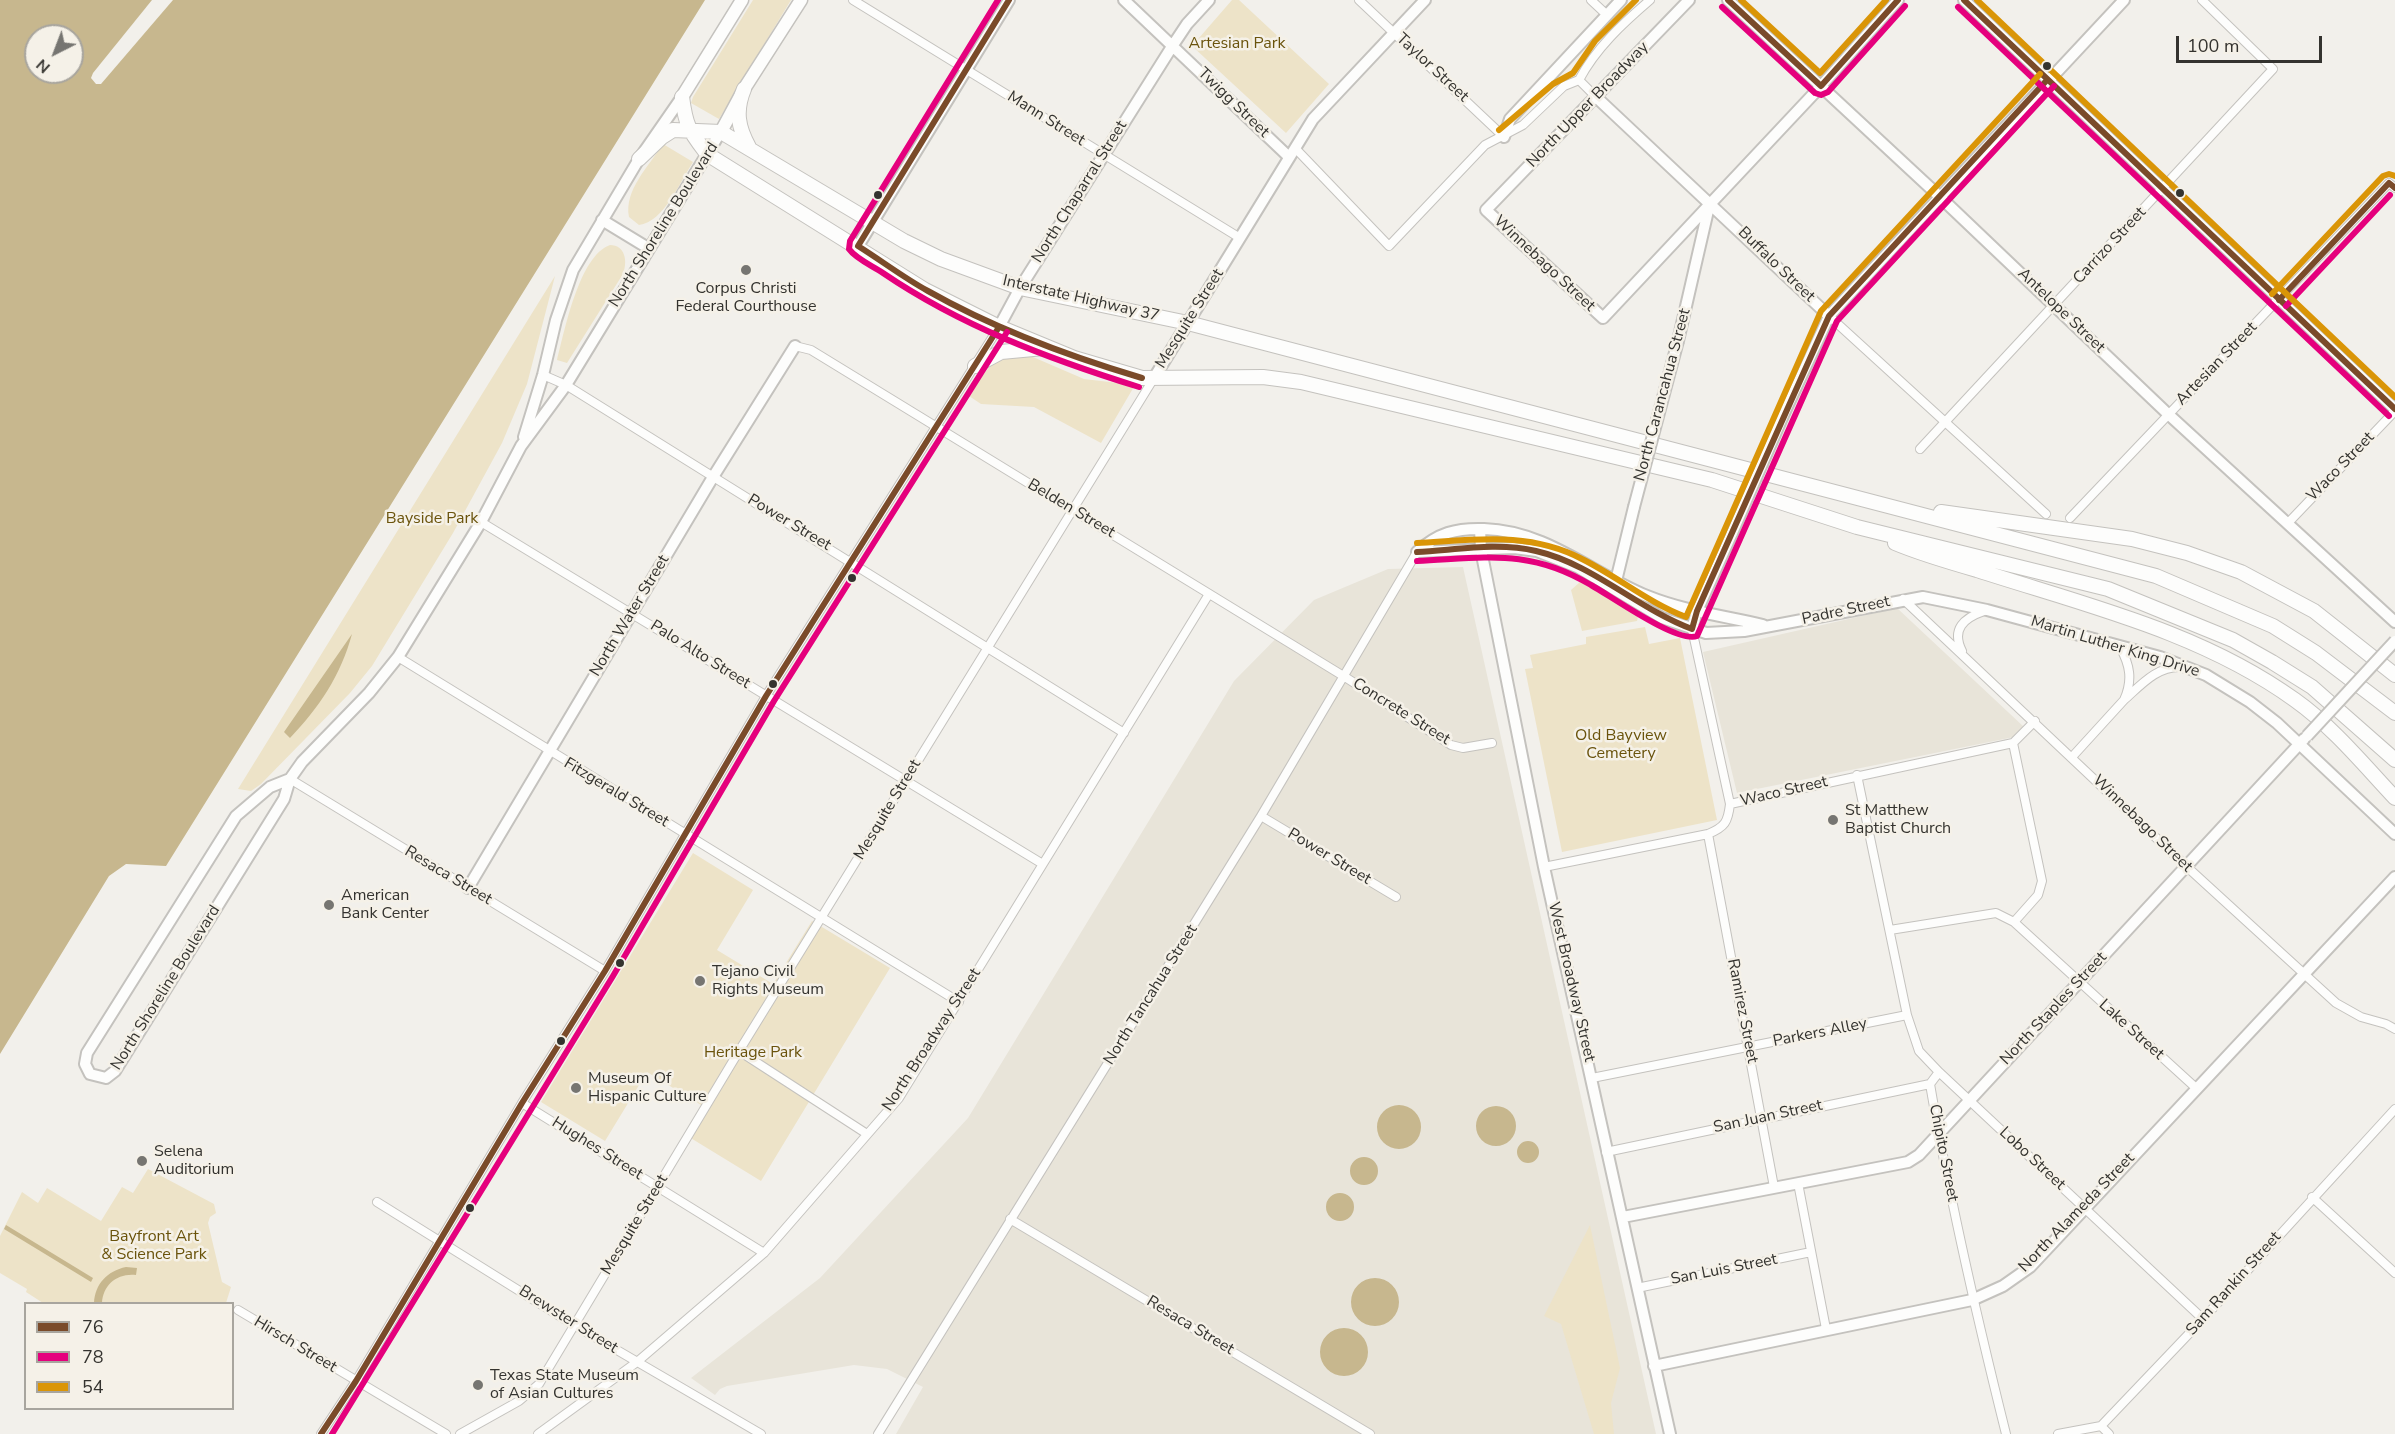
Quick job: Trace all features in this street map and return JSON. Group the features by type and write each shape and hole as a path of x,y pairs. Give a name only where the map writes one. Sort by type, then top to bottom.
{"highway":[{"path":"744,89 737,117 741,132 749,147"},
{"path":"682,97 684,118 688,129 707,154 858,246 925,290 999,327 1074,358 1151,376 1263,377 1301,382 1712,480 1857,527 2108,589 2233,640 2312,687 2395,760"},
{"name":"Interstate Highway 37","path":"639,159 662,137 674,130 722,130 904,242 941,259 1020,288 1188,323 1851,496"},
{"path":"975,366 1001,352 1047,347"},
{"path":"1851,496 1977,518 2100,533 2187,553 2241,573 2314,611 2395,675"},
{"path":"1851,496 2156,576 2273,626 2316,653 2395,713"},
{"path":"1857,527 1905,547 2158,629 2209,649 2266,680 2297,701 2395,791"},
{"path":"2342,741 2395,798"}],"main road":[{"name":"North Shoreline Boulevard","path":"682,97 742,0"},
{"name":"North Shoreline Boulevard","path":"722,130 744,89 801,0"}],"street":[{"name":"Mann Street","path":"853,0 1240,238"},
{"path":"858,246 1009,0"},
{"name":"Twigg Street","path":"1124,0 1292,153 1389,246 1485,144 1504,137"},
{"name":"North Chaparral Street","path":"321,1434 440,1243 522,1103 606,971 766,696 937,428 999,327 1020,288 1186,24 1209,0"},
{"name":"Taylor Street","path":"1359,0 1504,137"},
{"name":"Mesquite Street","path":"460,1434 519,1401 539,1384 739,1051 989,647 1151,376 1188,323 1292,153 1314,119 1425,0"},
{"path":"1591,0 1607,15"},
{"path":"1504,137 1510,119 1621,0"},
{"path":"1504,137 1523,125 1564,86 1579,80 1590,60 1608,39 1650,0"},
{"name":"North Upper Broadway","path":"1486,210 1689,0"},
{"name":"Antelope Street","path":"1728,0 1940,196 2168,414 2395,622"},
{"path":"1710,202 1821,86 1898,0"},
{"path":"1964,0 2395,410"},
{"path":"1730,804 1692,629 1696,611 1829,316 2124,0"},
{"name":"Carrizo Street","path":"1920,449 2164,190 2175,172 2273,69 2202,0"},
{"name":"Buffalo Street","path":"1579,80 1944,423 2046,514"},
{"name":"North Shoreline Boulevard","path":"521,446 543,375 556,320 573,270 639,159 682,97"},
{"name":"North Shoreline Boulevard","path":"290,779 270,787 236,816 87,1053 85,1064 90,1074 106,1078 115,1071 278,809 290,779 303,762 369,693 398,657 481,522 521,446 566,385 722,130"},
{"name":"Artesian Street","path":"2070,519 2168,414 2392,185"},
{"name":"Winnebago Street","path":"1486,210 1603,318 1710,202"},
{"name":"North Carancahua Street","path":"1615,584 1678,341 1710,202"},
{"path":"602,220 648,248"},
{"name":"Belden Street","path":"795,346 811,350 1345,677"},
{"name":"North Water Street","path":"468,888 713,477 795,346"},
{"name":"Power Street","path":"543,375 566,385 852,561 1124,733"},
{"name":"Waco Street","path":"2288,523 2395,410"},
{"name":"Palo Alto Street","path":"481,522 1041,863"},
{"name":"Padre Street","path":"1417,552 1444,532 1480,529 1509,531 1539,540 1577,557 1662,618 1692,629 1724,634 1923,597"},
{"name":"West Broadway Street","path":"1480,529 1481,550 1544,867 1670,1434"},
{"name":"Padre Street","path":"1417,552 1514,548 1537,551 1664,603 1769,626"},
{"name":"North Tancahua Street","path":"878,1434 1261,816 1417,552"},
{"name":"North Broadway Street","path":"538,1434 637,1362 764,1253 899,1098 1041,863 1209,594"},
{"name":"Martin Luther King Drive","path":"1923,597 1987,610 2120,646 2206,675 2250,702 2303,740 2395,834"},
{"name":"Winnebago Street","path":"1903,599 2035,721 2186,866 2336,1003 2361,1017 2395,1029"},
{"path":"1964,656 1957,642 1958,629 1963,621 1987,610"},
{"name":"North Staples Street","path":"1623,1216 1908,1162 1919,1155 2395,641"},
{"path":"2120,646 2130,670 2129,686 2124,700"},
{"name":"Fitzgerald Street","path":"398,657 959,1002"},
{"path":"2072,757 2124,700 2155,673 2169,667 2186,667"},
{"name":"Concrete Street","path":"1345,677 1451,745 1463,748 1492,743"},
{"path":"2014,922 2038,895 2042,881 2013,743 2035,721"},
{"name":"Waco Street","path":"1544,867 1708,834 1721,829 1729,820 1730,804 2013,743"},
{"path":"1857,776 1907,1016 1919,1051 1939,1072"},
{"name":"Resaca Street","path":"290,779 606,971"},
{"name":"Power Street","path":"1261,816 1396,897"},
{"name":"Ramirez Street","path":"1708,834 1774,1187"},
{"name":"North Alameda Street","path":"1654,1366 1972,1300 2003,1286 2030,1267 2395,877"},
{"name":"Lake Street","path":"1890,930 1996,913 2014,922 2196,1088"},
{"name":"Parkers Alley","path":"1592,1078 1907,1016"},
{"path":"739,1051 867,1134"},
{"name":"Lobo Street","path":"1939,1072 2203,1319"},
{"name":"Chipito Street","path":"1939,1072 1930,1084 1939,1134 1972,1300 2006,1434"},
{"name":"San Juan Street","path":"1606,1152 1930,1084"},
{"name":"Hughes Street","path":"522,1103 764,1253"},
{"name":"Sam Rankin Street","path":"2101,1426 2203,1319 2312,1197 2395,1109"},
{"path":"1798,1183 1826,1329"},
{"path":"2312,1197 2395,1273"},
{"name":"Brewster Street","path":"377,1202 574,1325 761,1434"},
{"name":"Resaca Street","path":"1010,1219 1370,1434"},
{"name":"San Luis Street","path":"1637,1288 1811,1252"},
{"name":"Hirsch Street","path":"238,1310 446,1434"},
{"path":"2058,1434 2101,1426 2109,1434"}],"shaded area":[{"path":"0,0 705,0 166,866 126,864 109,876 0,1054"},
{"path":"1463,567 1656,1434 896,1434 923,1387 887,1369 854,1365 727,1386 715,1395 691,1378 820,1278 968,1118 1234,681 1314,600 1388,569"},
{"path":"1897,608 2024,727 2014,737 1737,793 1703,652"},
{"path":"352,634 342,663 328,690 290,738 284,732"},
{"path":"1399,1105 1414,1112 1421,1127 1414,1142 1399,1149 1384,1142 1377,1127 1384,1112"},
{"path":"1496,1106 1510,1112 1516,1126 1510,1140 1496,1146 1482,1140 1476,1126 1482,1112"},
{"path":"1528,1141 1536,1144 1539,1152 1536,1160 1528,1163 1520,1160 1517,1152 1520,1144"},
{"path":"1364,1157 1374,1161 1378,1171 1374,1181 1364,1185 1354,1181 1350,1171 1354,1161"},
{"path":"1340,1193 1350,1197 1354,1207 1350,1217 1340,1221 1330,1217 1326,1207 1330,1197"},
{"path":"6,1225 93,1278 91,1282 4,1229"},
{"path":"137,1268 136,1275 117,1278 108,1286 102,1302 94,1302 103,1279 119,1269"},
{"path":"1370,1278 1380,1278 1395,1288 1399,1302 1398,1311 1389,1322 1380,1326 1370,1326 1355,1316 1351,1307 1351,1297 1361,1282"},
{"path":"1339,1328 1349,1328 1364,1338 1368,1352 1367,1361 1358,1372 1349,1376 1339,1376 1324,1366 1320,1357 1320,1347 1330,1332"}],"green space":[{"path":"753,0 791,0 719,119 691,103"},
{"name":"Artesian Park","path":"1232,0 1239,0 1329,84 1286,133 1192,46"},
{"path":"663,144 693,162 664,209 656,217 639,225 629,217 630,197 639,179"},
{"path":"610,245 619,248 624,255 623,274 567,363 557,360 569,313 582,278 599,252"},
{"name":"Bayside Park","path":"555,276 527,384 502,443 453,533 372,666 350,693 261,784 251,791 238,789"},
{"path":"1026,354 1084,379 1135,385 1101,443 1034,407 981,404 969,396 991,366 1004,359"},
{"path":"1580,582 1639,613 1637,621 1582,631 1571,590"},
{"name":"Old Bayview Cemetery","path":"1645,627 1649,644 1680,638 1717,820 1562,852 1525,669 1533,668 1530,655 1586,644 1586,637"},
{"name":"Heritage Park","path":"693,853 753,890 717,950 773,984 812,921 890,968 761,1181 689,1137 706,1108 647,1072 605,1141 541,1102"},
{"name":"Bayfront Art & Science Park","path":"148,1169 214,1204 216,1213 210,1217 208,1223 222,1282 231,1287 226,1302 41,1302 26,1292 27,1289 0,1273 0,1236 22,1192 38,1203 47,1188 101,1221 122,1187 133,1193"},
{"path":"1590,1225 1620,1368 1611,1403 1614,1434 1594,1434 1561,1324 1544,1316"}],"pier":[{"path":"152,0 173,0 101,84 96,84 91,78 93,73"}],"transit line":[{"name":"78","path":"998,0 850,241 849,249 860,259 913,292 975,325 1039,353 1139,387"},
{"name":"76","path":"1009,0 858,246 919,286 979,318 1059,351 1142,378"},
{"name":"54","path":"1499,130 1553,84 1573,73 1595,41 1636,0"},
{"name":"76","path":"1728,0 1821,86 1898,0"},
{"name":"54","path":"1741,0 1820,73 1886,0"},
{"name":"76","path":"1964,0 2395,409"},
{"name":"54","path":"1977,0 2395,397"},
{"name":"78","path":"1722,7 1815,93 1821,95 1828,92 1905,6"},
{"name":"78","path":"1958,7 2389,416"},
{"name":"54","path":"1417,543 1501,539 1542,544 1582,559 1659,605 1686,617 1821,311 2040,74"},
{"name":"76","path":"1417,552 1477,547 1522,548 1536,551 1577,566 1653,610 1692,629 1697,611 1829,316 2047,80"},
{"name":"78","path":"1417,561 1507,558 1547,565 1569,573 1660,626 1688,637 1697,636 1837,321 2054,86"},
{"name":"54","path":"2272,294 2383,176 2389,174 2395,176"},
{"name":"76","path":"2279,300 2389,183 2395,188"},
{"name":"78","path":"2286,306 2390,195"},
{"name":"76","path":"321,1434 356,1381 522,1103 605,971 766,696 999,327"},
{"name":"78","path":"332,1434 613,976 774,701 1007,332"}],"place":[{"name":"Corpus Christi Federal Courthouse","path":"746,270"},
{"name":"St Matthew Baptist Church","path":"1833,820"},
{"name":"American Bank Center","path":"329,905"},
{"name":"Tejano Civil Rights Museum","path":"700,981"},
{"name":"Museum Of Hispanic Culture","path":"576,1088"},
{"name":"Selena Auditorium","path":"142,1161"},
{"name":"Texas State Museum of Asian Cultures","path":"478,1385"}]}
